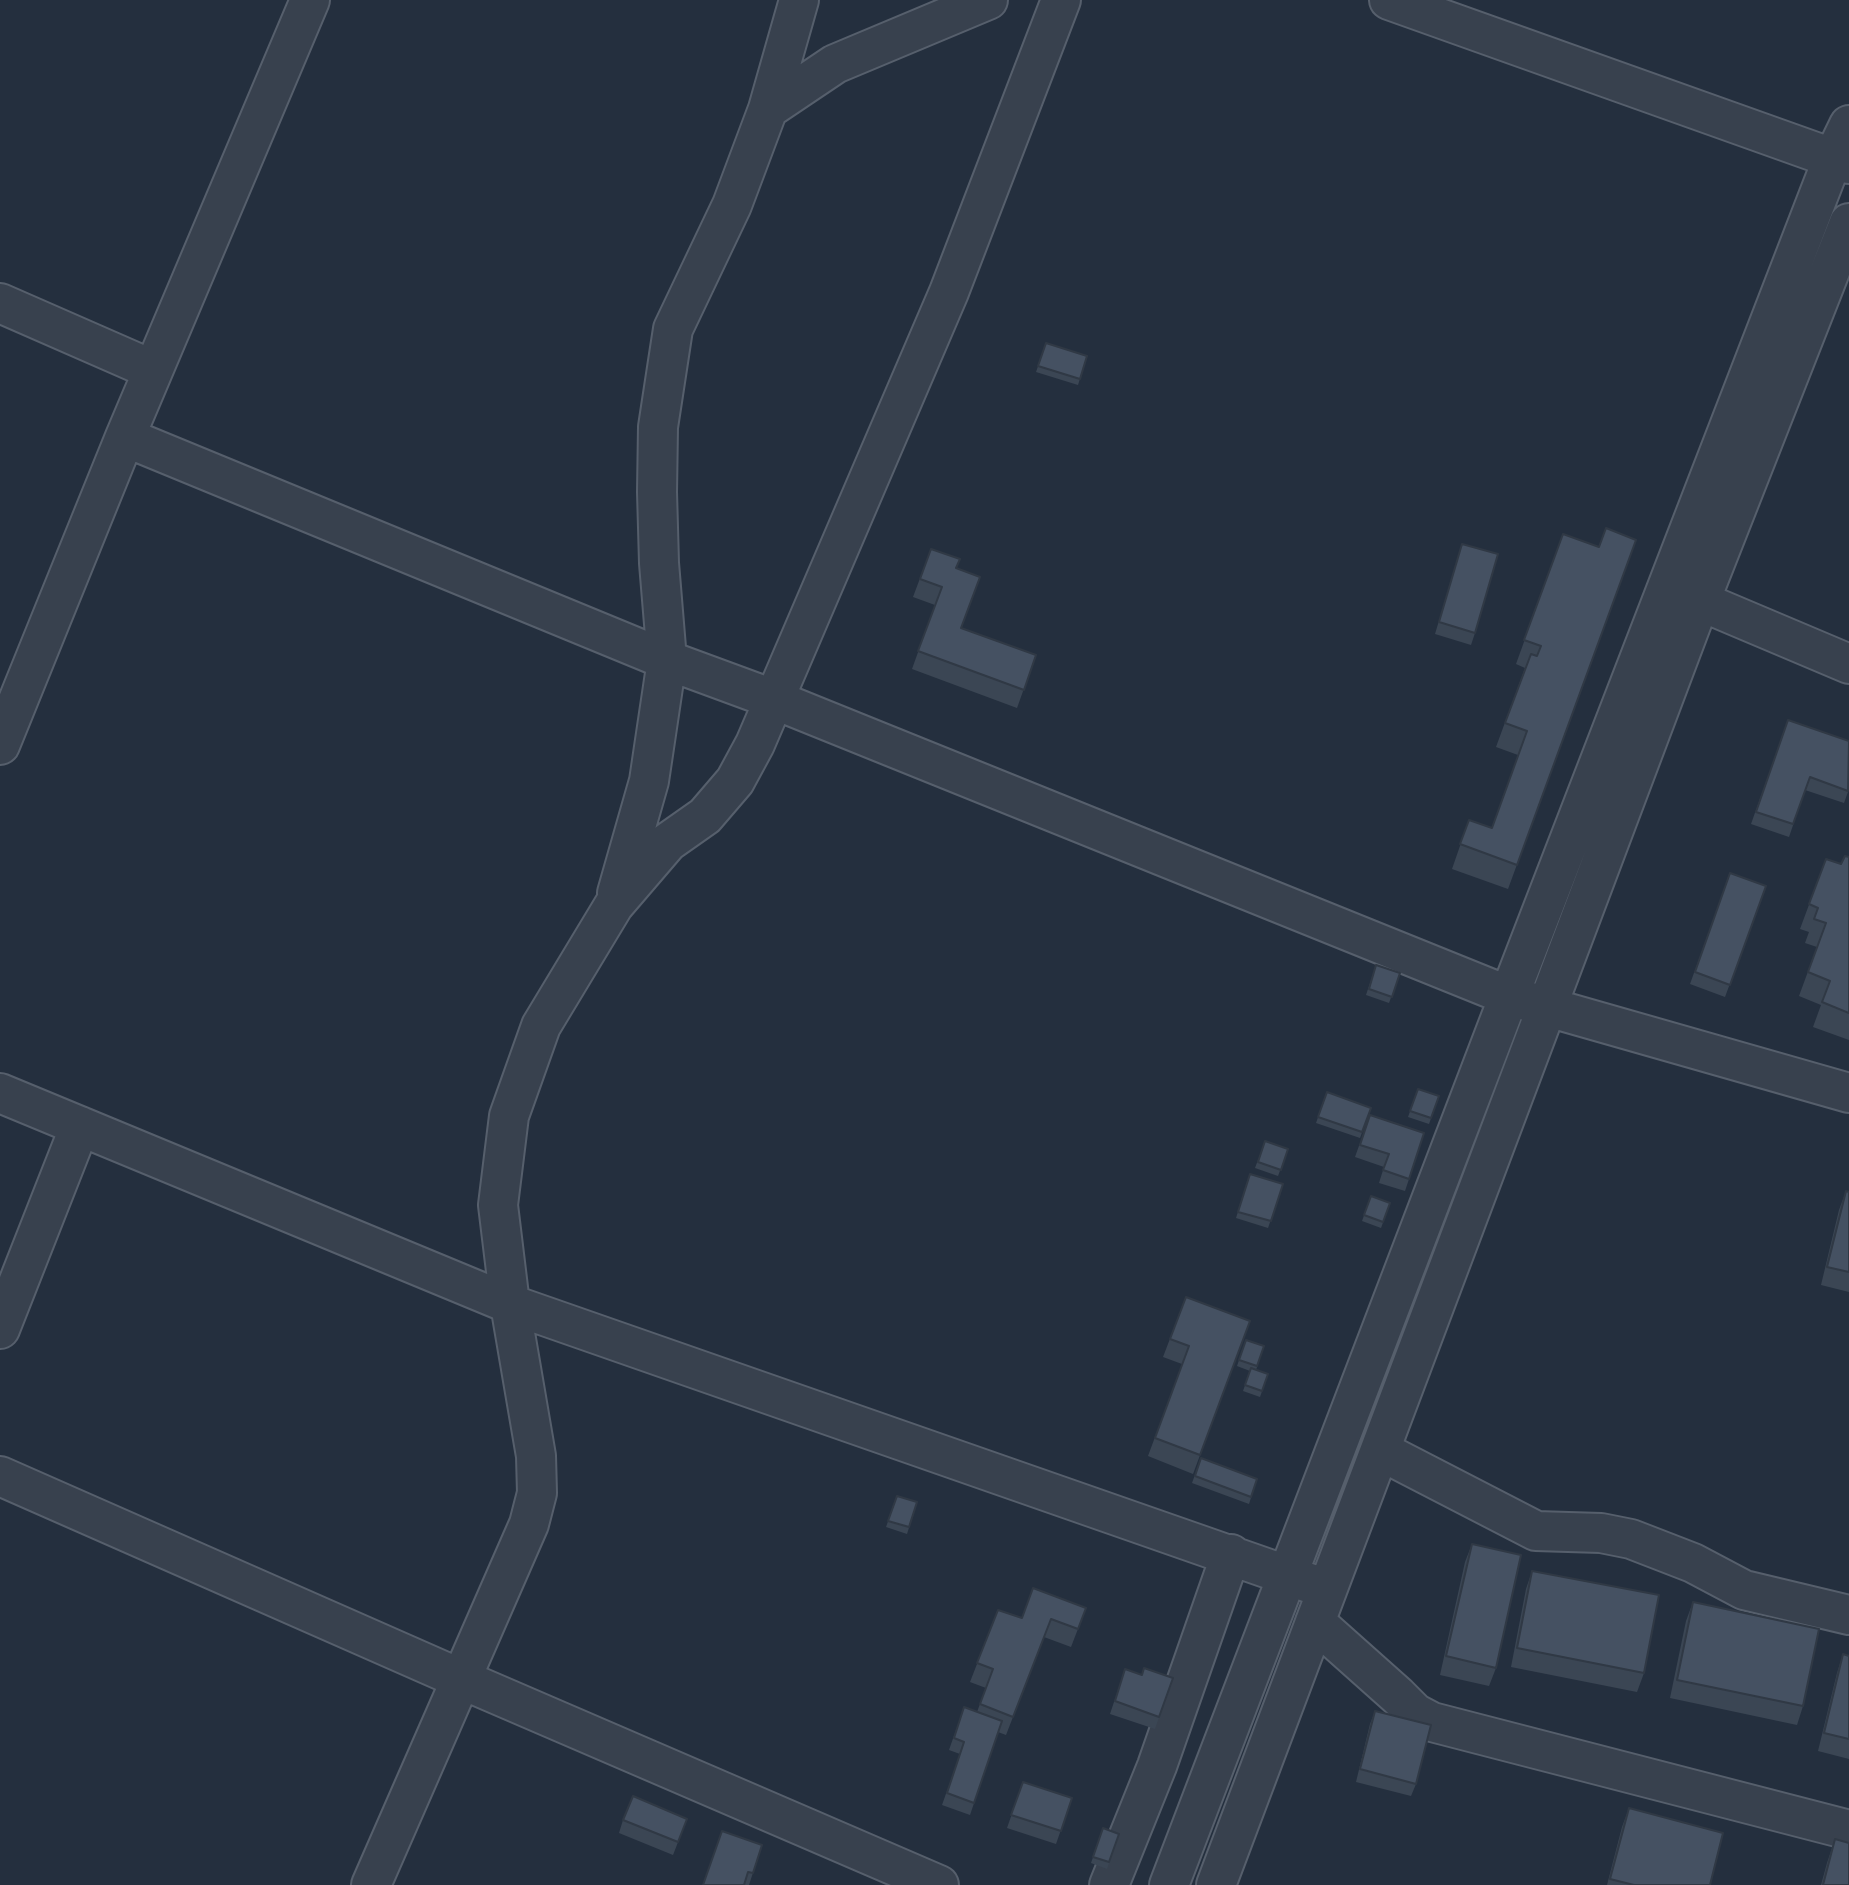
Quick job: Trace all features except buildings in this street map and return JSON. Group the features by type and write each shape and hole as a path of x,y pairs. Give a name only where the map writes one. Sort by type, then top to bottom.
{"street":[{"path":"0,745 125,437 310,0"},
{"path":"614,905 649,781 667,660 659,563 657,479 659,427 673,329 732,205 768,109 799,0"},
{"path":"768,109 835,64 988,0"},
{"path":"371,1885 529,1524 537,1493 536,1456 510,1304 498,1205 509,1116 541,1026 614,905 668,842 705,816 735,781 755,744 949,292 1061,0"},
{"path":"1169,1885 1509,996 1844,149 1388,0"},
{"path":"1216,1885 1700,601 1849,223"},
{"path":"0,303 153,370"},
{"path":"125,437 667,660 773,699 1509,996 1849,1093"},
{"path":"1700,601 1849,664"},
{"path":"0,1093 510,1304 1289,1574 1322,1606 1398,1696 1415,1713 1432,1722 1849,1830"},
{"path":"0,1329 80,1126"},
{"path":"1381,1451 1536,1531 1601,1532 1631,1539 1693,1563 1744,1590 1849,1615"},
{"path":"0,1476 939,1885"},
{"path":"1109,1885 1157,1766 1231,1554"},
{"path":"1157,1766 1208,1784"}]}
